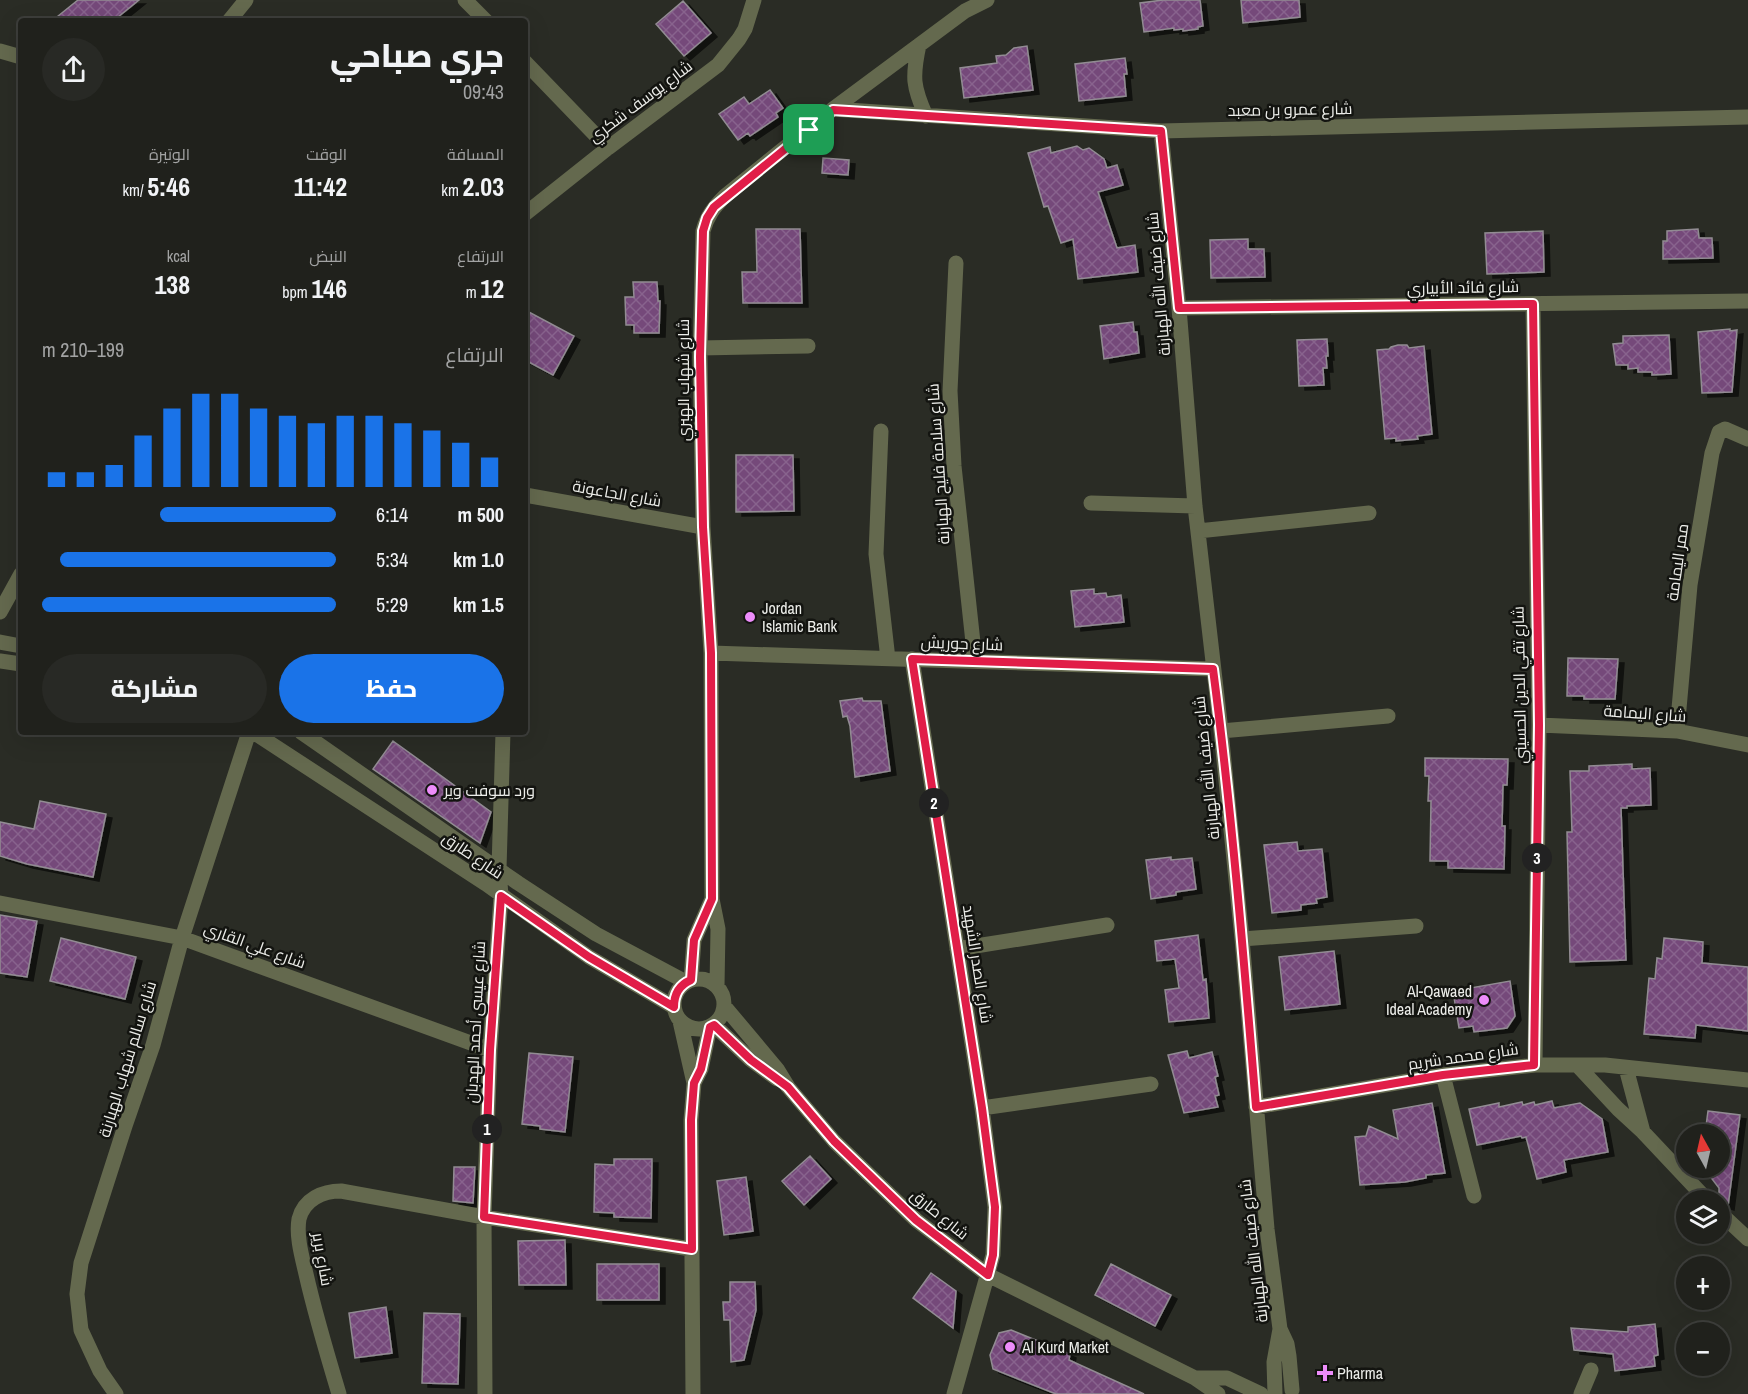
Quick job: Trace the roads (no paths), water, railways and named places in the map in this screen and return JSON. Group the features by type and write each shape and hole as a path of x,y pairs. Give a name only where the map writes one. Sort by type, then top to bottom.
{"street":[{"path":"231,18 246,0"},
{"path":"465,0 483,18"},
{"name":"شارع يوسف شكري","path":"528,212 718,65 745,29 754,0"},
{"name":"شارع شهاب الهبري","path":"717,986 718,930 712,899 711,653 703,527 700,348 703,231 707,218 725,196 919,45 965,11 987,0"},
{"path":"919,45 913,71 916,89 926,116"},
{"path":"0,51 18,56"},
{"path":"528,65 608,148"},
{"name":"شارع عمرو بن معبد","path":"833,110 1161,131 1748,117"},
{"name":"شارع ضيف الله الهبارنة","path":"1161,131 1179,308 1195,506 1242,939 1267,1229 1280,1329 1287,1344 1296,1392"},
{"name":"شارع سلامة فليح الهبارنة","path":"956,263 950,351 950,402 954,466 975,661"},
{"name":"شارع فائد الأبياري","path":"1179,308 1748,301"},
{"name":"شارع تقي الدين الحسيني","path":"1533,304 1539,725 1534,1065"},
{"path":"700,348 808,346"},
{"name":"ممر اليمامة","path":"1677,731 1690,585 1712,453 1719,432 1725,429 1748,439"},
{"path":"881,431 876,554 888,659"},
{"name":"شارع الجاعونة","path":"528,496 703,527"},
{"path":"1091,503 1195,506"},
{"path":"1198,531 1369,513"},
{"path":"0,612 18,579"},
{"path":"0,642 18,645"},
{"name":"شارع جوريش","path":"711,653 1213,669"},
{"name":"شارع الصدر الشهيد","path":"912,659 982,1108 995,1207 994,1246 988,1275 954,1394"},
{"path":"0,661 18,664"},
{"path":"1221,731 1388,716"},
{"name":"شارع اليمامة","path":"1539,725 1677,731 1748,745"},
{"name":"شارع سالم شهاب الهبارنة","path":"116,1394 100,1371 81,1330 77,1294 81,1263 153,1045 182,938 250,735"},
{"name":"شارع طارق","path":"256,735 486,884 589,957 674,1007"},
{"name":"شارع طارق","path":"305,735 596,934 689,981"},
{"name":"شارع عيسى أحمد الهدبان","path":"485,1394 484,1217 490,1050 501,896 499,869 503,735"},
{"name":"شارع شهاب الهبري","path":"689,981 694,940 712,899"},
{"name":"شارع علي القاري","path":"0,903 182,938 490,1050"},
{"path":"957,949 1107,925"},
{"path":"1242,939 1416,926"},
{"path":"693,1394 691,1120 694,1083 680,1021 674,1007 676,992 689,981 700,978 709,980 717,986 723,995 725,1006 721,1017 712,1026 701,1069 694,1083"},
{"name":"شارع طارق","path":"725,1006 777,1069 788,1087 834,1141 916,1220 988,1275 1195,1378 1218,1394"},
{"path":"680,1021 694,1029 712,1026"},
{"name":"شارع طارق","path":"712,1026 751,1060 788,1087"},
{"name":"شارع محمد شريم","path":"1256,1107 1443,1075 1534,1065 1626,1068 1748,1080"},
{"path":"1577,1065 1698,1190"},
{"path":"1626,1068 1643,1132"},
{"path":"1443,1075 1474,1196"},
{"path":"982,1108 1151,1084"},
{"name":"شارع برير","path":"339,1394 311,1294 298,1233 300,1218 307,1204 319,1195 330,1191 341,1191 484,1217"},
{"path":"484,1217 692,1249"},
{"path":"1730,1222 1748,1239"},
{"name":"شارع ضيف الله الهبارنة","path":"1275,1394 1274,1362 1280,1329"},
{"path":"1581,1394 1591,1370"},
{"name":"شارع طارق","path":"1195,1378 1227,1378 1261,1394"},
{"path":"1275,1394 1296,1392"}],"place":[{"name":"Jordan Islamic Bank","path":"750,617"},
{"name":"ورد سوفت وير","path":"432,790"},
{"name":"Al-Qawaed Ideal Academy","path":"1484,1000"},
{"name":"Al Kurd Market","path":"1010,1347"},
{"name":"Pharma","path":"1325,1373"}]}
